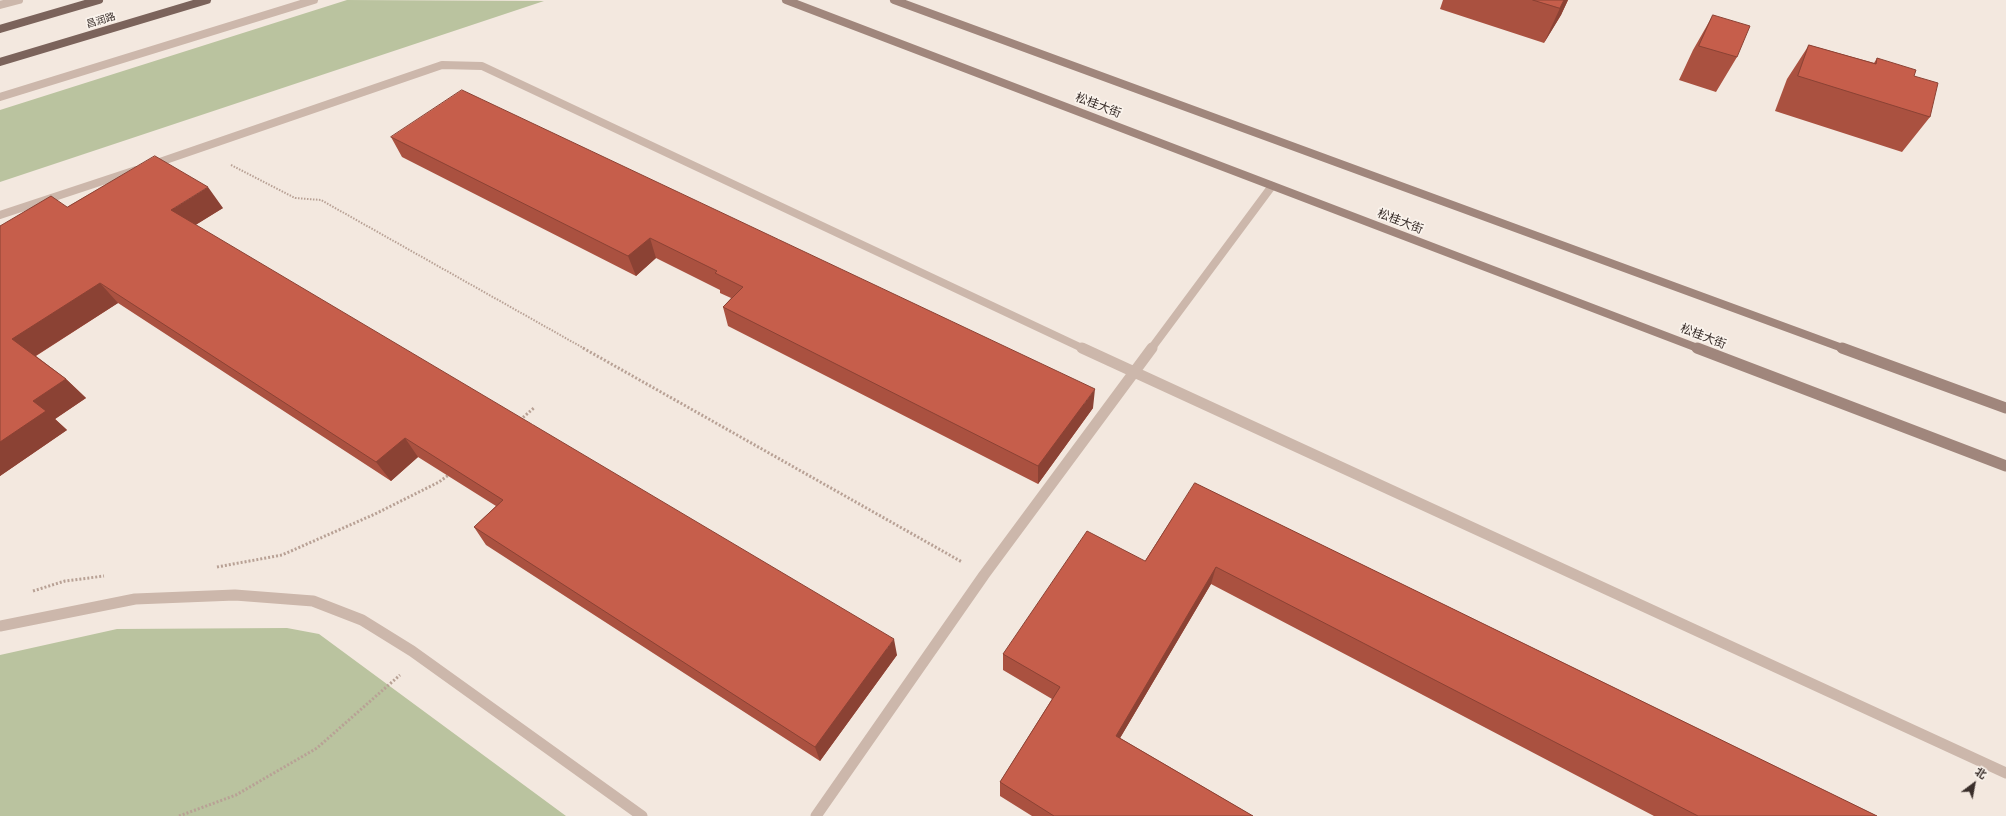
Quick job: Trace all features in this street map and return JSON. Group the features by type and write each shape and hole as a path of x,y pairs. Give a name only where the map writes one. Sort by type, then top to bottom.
{"main road":[{"name":"昌润路","path":"0,29 98,0"},
{"name":"昌润路","path":"0,62 207,0"},
{"name":"松桂大街","path":"786,0 2006,466"},
{"path":"894,0 1302,152 2006,408"}],"street":[{"path":"0,5 19,0"},
{"path":"0,97 314,0"},
{"path":"0,215 200,149 442,65 482,66 1133,372 2006,773"},
{"path":"816,816 984,575 1272,186"},
{"path":"0,626 135,599 235,595 313,601 362,620 420,656 642,816"}],"path":[{"path":"200,149 295,198 321,200 984,575"},
{"path":"519,421 535,408"},
{"path":"215,567 282,555 375,514 439,482 456,469"},
{"path":"27,592 65,582 108,576"},
{"path":"179,816 236,795 317,748 420,656"}],"green space":[{"path":"347,0 544,1 0,182 0,110"},
{"path":"287,628 319,634 566,816 0,816 0,655 117,629"}],"building":[{"path":"1533,0 1564,0 1560,8"},
{"path":"1713,15 1750,26 1737,57 1699,46"},
{"path":"1809,45 1876,64 1877,58 1916,70 1914,76 1938,83 1930,117 1798,76"},
{"path":"462,90 1095,389 1038,466 723,307 743,287 715,273 717,271 650,238 628,256 391,137"},
{"path":"155,156 208,187 171,210 894,639 815,747 474,527 503,500 405,438 376,462 100,283 12,339 66,379 33,401 46,411 0,442 0,226 51,196 67,207"},
{"path":"1195,483 1877,816 1698,816 1216,567 1116,736 1253,816 1054,816 1000,782 1060,687 1003,654 1087,531 1145,561"}]}
